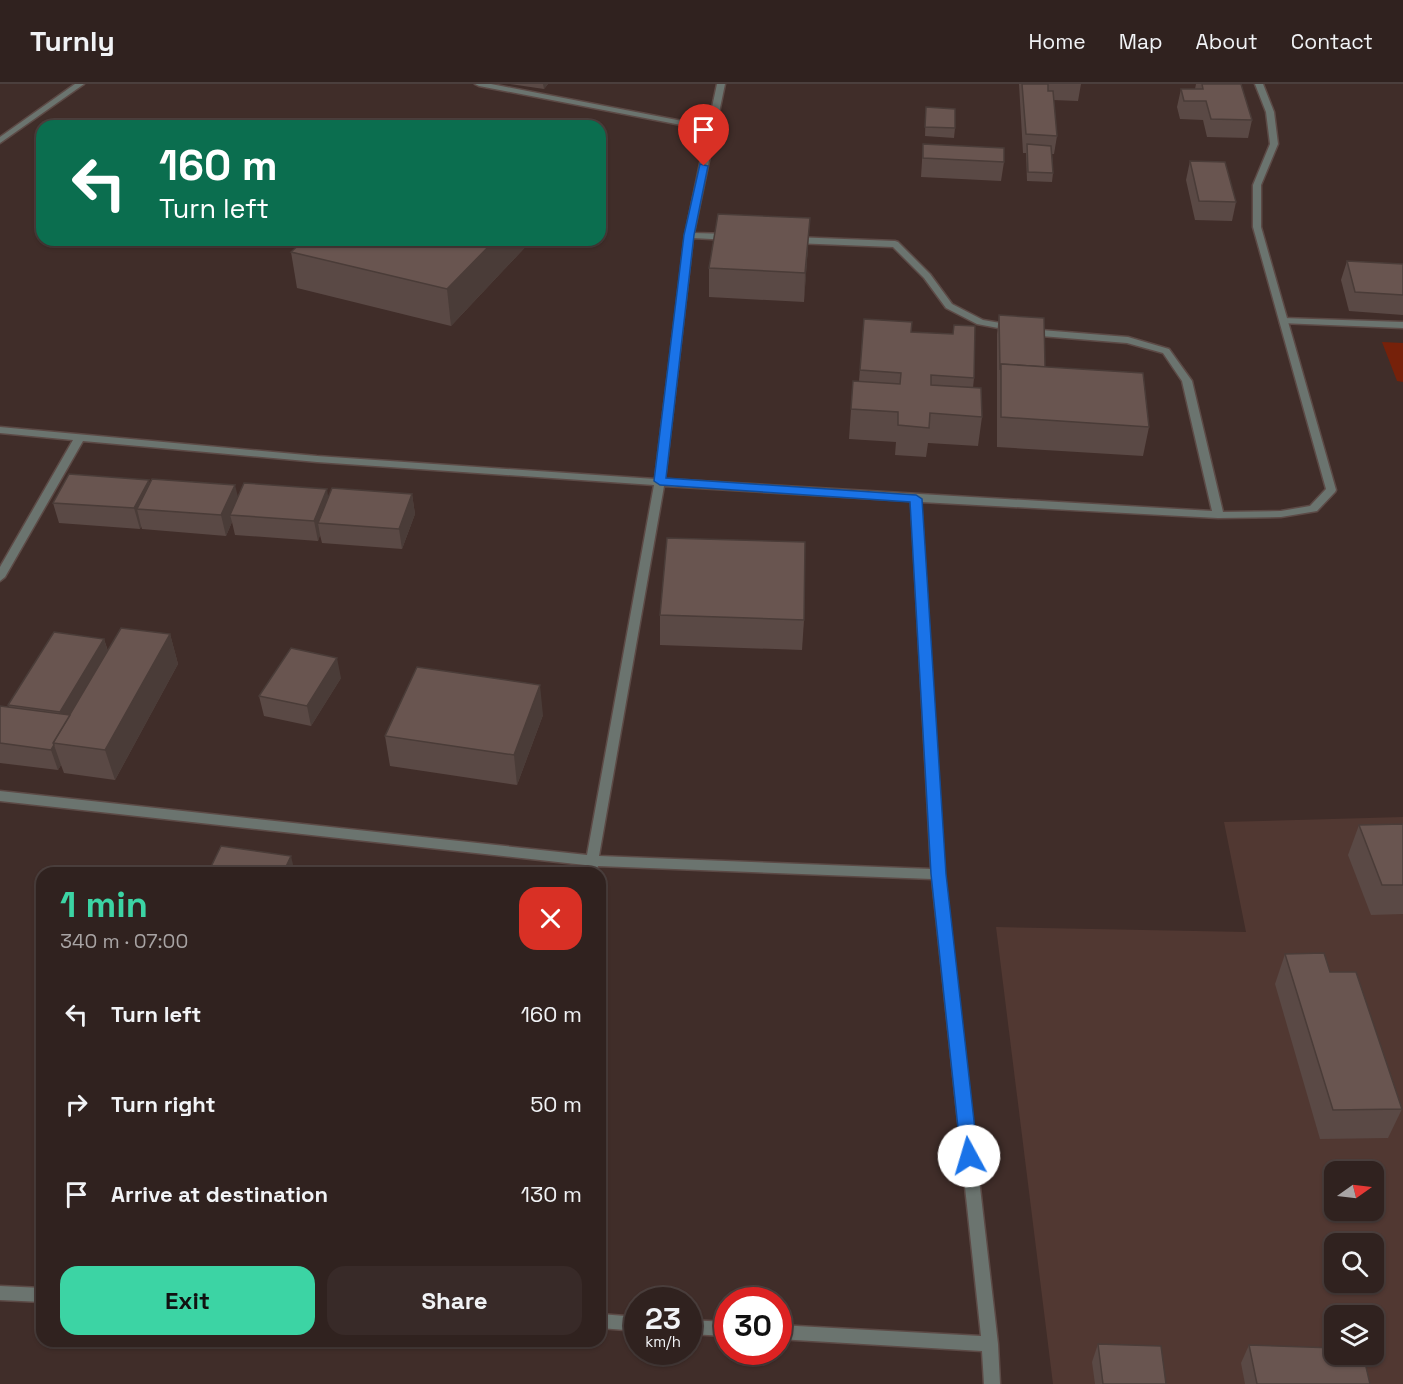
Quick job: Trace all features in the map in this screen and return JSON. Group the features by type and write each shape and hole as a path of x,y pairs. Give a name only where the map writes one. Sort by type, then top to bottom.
{"street":[{"path":"2,137 80,84"},
{"path":"479,84 712,129"},
{"path":"0,796 591,867 660,481 689,235 721,84"},
{"path":"0,430 317,459 916,499 1218,515 1281,514 1313,509 1331,490 1257,227 1257,185 1274,144 1270,112 1259,84"},
{"path":"689,235 735,237"},
{"path":"781,239 895,244 927,276 949,306 980,322 1041,333 1128,340 1166,351 1187,381 1218,515"},
{"path":"1283,321 1403,325"},
{"path":"0,577 80,438"},
{"path":"916,499 938,874 990,1344 992,1384"},
{"path":"606,867 938,874"},
{"path":"0,1293 36,1295"},
{"path":"606,1322 624,1323"},
{"path":"792,1333 990,1344"}],"shaded area":[{"path":"1382,342 1403,343 1403,382 1397,381"},
{"path":"1403,817 1403,1384 1053,1384 996,927 1246,932 1224,822"}],"building":[{"path":"1022,84 1048,84 1048,91 1053,91 1057,136 1026,134"},
{"path":"1202,84 1241,84 1252,120 1211,119 1206,101 1184,101 1181,89 1203,89"},
{"path":"926,107 955,109 955,128 925,127"},
{"path":"923,144 1004,148 1004,162 923,158"},
{"path":"1027,144 1051,146 1053,173 1028,172"},
{"path":"1190,161 1225,162 1236,202 1199,201"},
{"path":"718,214 810,218 805,273 709,268"},
{"path":"298,246 489,246 447,289 291,252"},
{"path":"1347,261 1403,264 1403,295 1355,292"},
{"path":"999,315 1044,318 1045,367 1001,364 1000,370"},
{"path":"864,319 912,322 911,332 953,334 954,325 975,326 974,378 931,375 931,385 981,388 982,417 930,413 929,428 898,425 898,412 851,409 853,381 900,384 901,373 860,370"},
{"path":"1001,364 1143,373 1149,427 1001,417"},
{"path":"69,474 149,480 134,508 53,503"},
{"path":"152,479 235,485 221,515 137,509"},
{"path":"244,483 327,489 314,521 230,515"},
{"path":"332,488 412,494 399,529 318,523"},
{"path":"667,538 805,542 804,620 660,615"},
{"path":"121,628 170,634 105,750 53,743"},
{"path":"54,632 104,639 60,712 8,705"},
{"path":"291,648 337,658 307,706 259,696"},
{"path":"417,667 540,685 514,755 385,736"},
{"path":"0,706 70,715 51,750 0,743"},
{"path":"1403,824 1403,885 1382,885 1359,825"},
{"path":"221,846 291,856 286,867 211,867"},
{"path":"1324,953 1330,972 1356,972 1402,1109 1333,1110 1285,954"},
{"path":"1098,1344 1161,1346 1166,1384 1103,1384"},
{"path":"1249,1345 1324,1348 1324,1365 1366,1365 1370,1384 1257,1384"}],"route":[{"path":"704,166 689,235 660,481 916,499 938,874 969,1156"}]}
